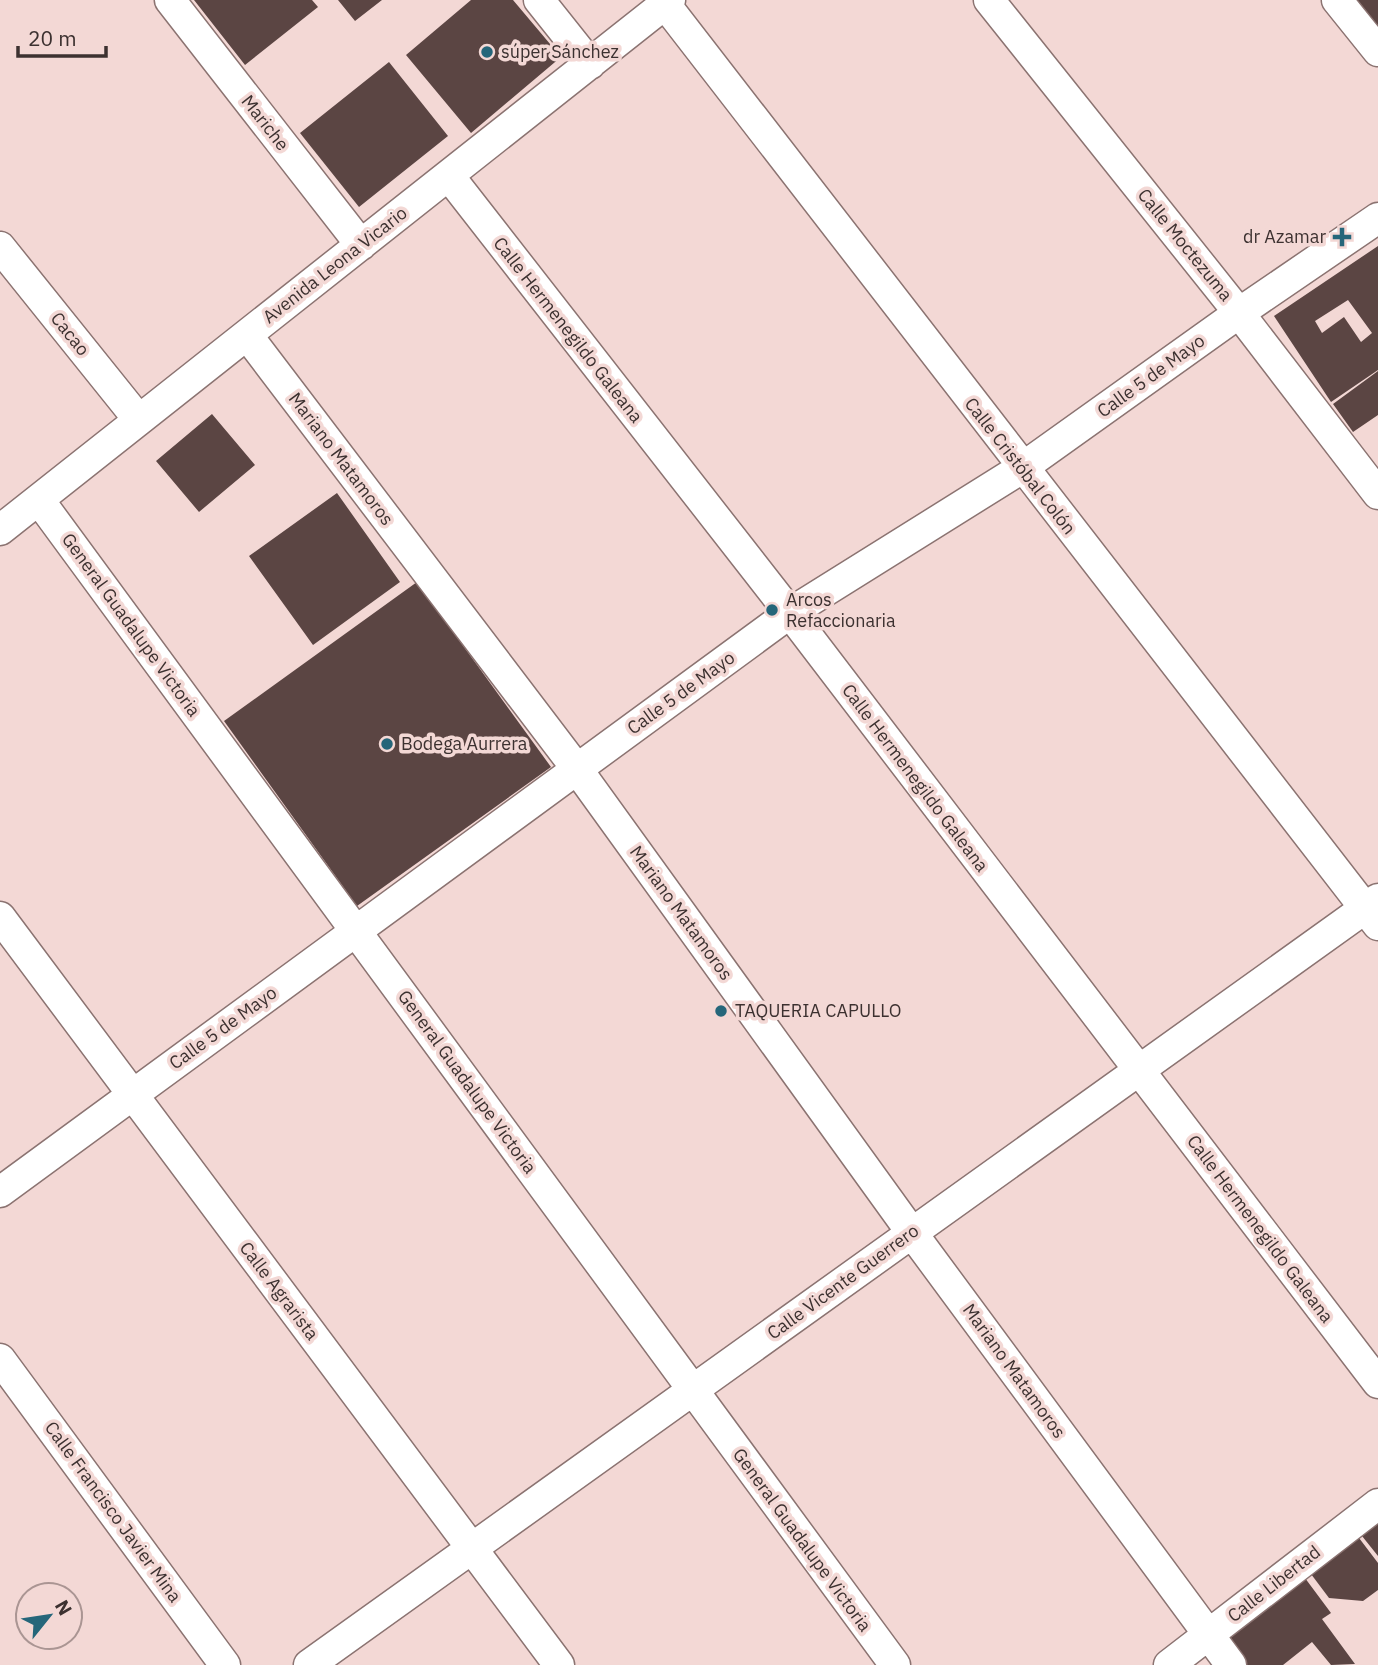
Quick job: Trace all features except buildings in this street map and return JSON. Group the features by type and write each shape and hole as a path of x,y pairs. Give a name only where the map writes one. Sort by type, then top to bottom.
{"street":[{"name":"Mariche","path":"170,0 361,245"},
{"path":"539,0 590,64"},
{"name":"Calle Moctezuma","path":"989,0 1239,313 1378,494"},
{"path":"1337,0 1378,51"},
{"name":"Avenida Leona Vicario","path":"0,530 667,2"},
{"name":"Calle Cristóbal Colón","path":"667,2 1022,468 1374,910"},
{"name":"Calle Hermenegildo Galeana","path":"449,176 790,613 1378,1383"},
{"name":"Calle 5 de Mayo","path":"0,1192 790,613 1022,468 1239,313 1378,218"},
{"name":"Cacao","path":"0,247 139,420"},
{"name":"Mariano Matamoros","path":"247,335 577,769 912,1233 1231,1665"},
{"name":"General Guadalupe Victoria","path":"39,500 895,1665"},
{"name":"Calle Vicente Guerrero","path":"309,1665 1139,1070 1374,910"},
{"name":"Calle Agrarista","path":"0,917 559,1665"},
{"name":"Calle Francisco Javier Mina","path":"0,1359 225,1665"},
{"name":"Calle Libertad","path":"1169,1665 1378,1504"}],"place":[{"name":"súper Sánchez","path":"487,52"},
{"name":"dr Azamar","path":"1342,237"},
{"name":"Arcos Refaccionaria","path":"772,610"},
{"name":"Bodega Aurrera","path":"387,744"},
{"name":"TAQUERIA CAPULLO","path":"721,1011"}]}
